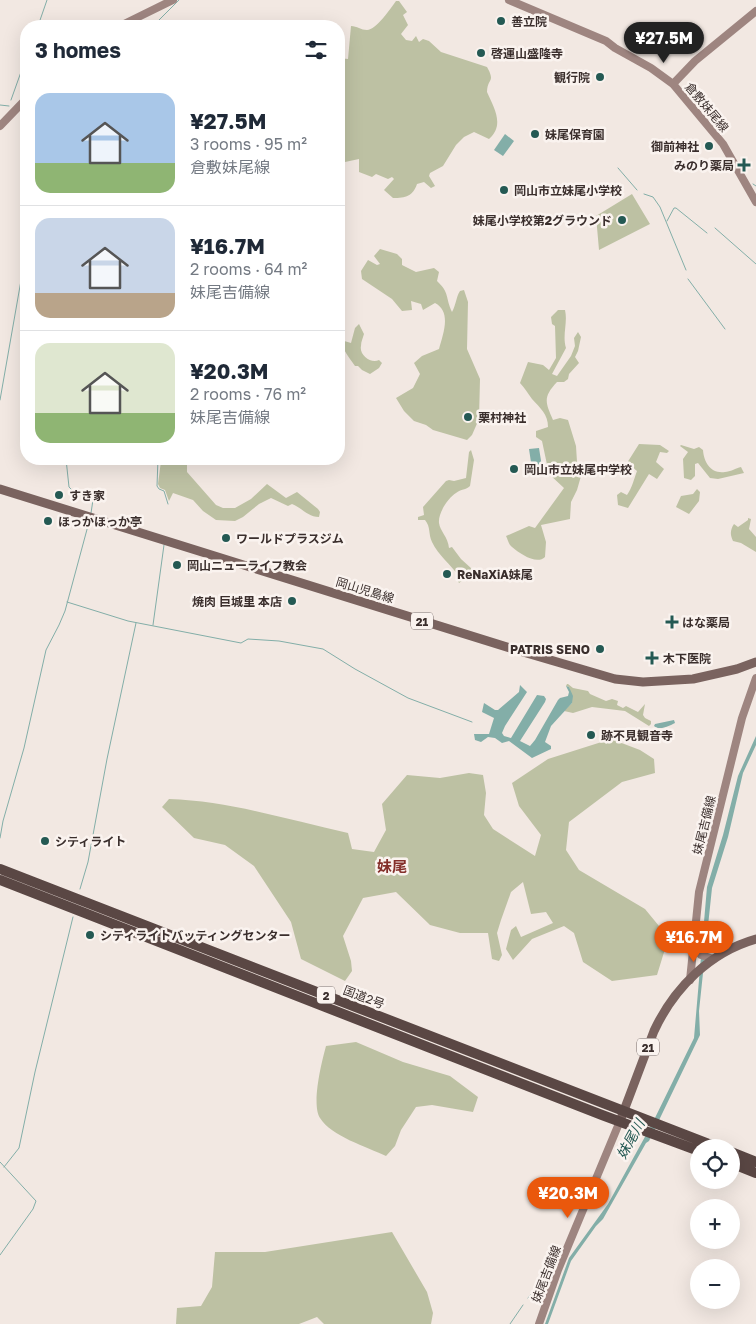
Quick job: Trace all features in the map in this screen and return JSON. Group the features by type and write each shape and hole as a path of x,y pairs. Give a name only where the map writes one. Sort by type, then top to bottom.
{"highway":[{"name":"国道2号","path":"0,869 624,1111 690,1146"},
{"name":"国道2号","path":"0,880 620,1121 653,1127 691,1139"},
{"path":"740,1156 756,1162"},
{"path":"740,1166 756,1172"}],"main road":[{"path":"132,20 173,0"},
{"name":"倉敷妹尾線","path":"509,0 606,41 651,68 673,84 723,144 756,202"},
{"path":"673,84 695,61 756,11"},
{"path":"0,126 20,105"},
{"name":"岡山児島線","path":"0,489 615,679 643,682 693,678 737,669 756,662"},
{"name":"妹尾吉備線","path":"690,980 700,892 742,718 756,678"},
{"name":"21","path":"620,1121 661,1017 678,991 714,959 732,947 756,939"},
{"path":"694,944 701,955 714,959"},
{"name":"妹尾吉備線","path":"539,1324 558,1270 620,1121"}],"green space":[{"path":"396,1 399,1 407,12 403,15 408,25 401,34 406,40 412,41 416,36 419,42 423,39 429,41 441,52 487,67 491,78 487,92 497,116 494,134 489,139 474,132 464,137 456,145 443,166 430,173 429,176 435,186 431,188 424,182 417,184 411,194 402,198 393,198 384,190 394,179 392,177 388,179 376,174 372,177 359,172 359,159 345,162 345,59 348,59 351,26 365,30 371,29 383,18"},
{"name":"妹尾小学校第2グラウンド","path":"632,194 650,224 599,250 596,216"},
{"path":"380,249 397,254 402,259 402,265 416,272 434,268 439,272 437,281 446,292 452,312 460,291 464,290 468,302 467,349 480,379 479,419 472,435 467,440 433,430 426,425 414,421 404,411 396,398 413,388 420,374 414,363 422,356 439,349 445,318 440,307 435,303 423,310 421,304 411,301 412,310 402,311 392,299 362,279 361,271 368,260 377,265 380,264 374,256"},
{"path":"558,310 565,310 566,348 552,374 557,376 571,356 575,346 574,338 578,332 581,337 575,357 579,363 569,374 568,379 564,382 557,382 552,387 547,396 547,404 553,420 560,418 568,420 576,446 577,462 581,476 571,502 570,519 541,525 546,542 545,557 538,560 528,558 515,550 510,545 506,536 529,526 535,528 564,488 549,474 542,441 536,437 536,431 548,427 547,418 520,383 528,362 543,365 549,370 556,358 555,326 552,324 551,317"},
{"path":"359,324 364,334 361,344 362,353 369,360 379,360 382,363 379,368 370,374 355,366 345,351 345,341 351,343 355,328"},
{"path":"639,444 660,445 669,451 667,453 660,452 656,462 664,469 657,479 649,474 628,508 618,505 617,495 621,492 627,495 632,486 637,471 627,463"},
{"path":"681,445 694,449 699,447 703,450 709,467 716,471 727,472 741,467 744,473 718,479 710,478 698,463 695,464 695,476 691,480 684,478 683,459 688,452"},
{"path":"471,450 474,460 470,486 450,498 444,506 439,519 449,548 452,547 472,569 471,574 459,583 457,579 459,576 432,542 427,523 425,520 418,520 418,517 424,515 423,507 446,481 466,478 469,452"},
{"path":"160,465 187,465 187,472 216,505 223,508 235,508 251,499 267,484 286,498 297,492 320,512 319,517 312,516 292,504 288,506 271,498 235,521 216,520 203,511 193,500 173,493 169,501 165,490 160,488 158,484"},
{"path":"697,489 700,492 699,501 689,514 676,507 681,496 693,494"},
{"path":"748,518 751,519 749,529 756,537 756,552 741,543 733,541 731,537 731,530 734,524 738,527"},
{"path":"567,684 573,688 588,691 590,694 606,701 612,699 618,701 617,705 623,708 626,706 638,712 645,704 643,715 651,721 651,724 649,726 625,711 592,707 573,713 564,711 572,703"},
{"path":"611,739 640,750 654,759 655,773 622,782 569,822 566,850 579,870 645,909 659,926 665,949 657,975 612,981 583,962 574,933 564,926 532,939 513,960 506,949 511,930 516,926 521,937 553,923 546,912 531,914 523,882 511,892 497,933 502,955 499,961 492,959 488,933 460,933 430,925 396,892 363,898 343,936 351,961 352,971 345,981 301,959 291,922 254,866 225,845 194,838 162,807 169,799 237,807 348,833 352,849 374,852 386,830 382,804 407,775 440,778 469,773 483,775 486,793 484,815 493,829 535,856 541,835 519,806 512,783 548,759"},
{"path":"356,1042 403,1062 450,1076 478,1097 473,1112 432,1105 416,1107 401,1130 395,1146 386,1156 341,1136 320,1118 317,1103 318,1082 326,1046"},
{"path":"392,1232 427,1292 433,1313 431,1324 324,1324 317,1317 299,1324 176,1324 177,1308 201,1306 212,1287 215,1252 265,1252"}],"water":[{"path":"505,134 514,141 503,156 494,150"},
{"path":"539,448 542,467 532,469 529,449"},
{"path":"520,685 527,692 502,733 504,736 511,738 537,695 544,696 545,702 520,741 530,746 558,700 568,696 569,692 566,686 569,687 573,696 572,703 551,726 545,742 551,746 551,749 532,758 509,741 502,743 495,738 488,737 481,742 475,740 474,734 489,734 494,718 482,712 484,703 498,710 519,692"},
{"path":"674,720 675,723 664,728 654,726 655,724"},
{"name":"妹尾川","path":"756,736 756,745 743,773 728,837 712,888 699,1011 700,1035 649,1141 646,1143 603,1219 571,1261 548,1324 545,1324 569,1258 608,1204 652,1124 694,1038 707,887 738,776"}],"waterway":[{"path":"40,20 47,0"},
{"path":"159,20 179,0"},
{"path":"11,100 20,75"},
{"path":"0,105 9,106"},
{"path":"618,168 637,190"},
{"path":"644,194 653,197 660,207 686,270"},
{"path":"667,221 674,208 676,208 707,233"},
{"path":"715,228 756,264"},
{"path":"688,279 725,329"},
{"path":"0,400 20,286"},
{"path":"67,465 69,487 75,493 93,500 91,513"},
{"path":"158,465 157,486 164,491 168,504"},
{"path":"0,838 24,748 46,650 65,611 89,522"},
{"path":"153,625 164,545"},
{"path":"67,602 128,621 241,643 248,639 279,641 323,649 408,698 472,722"},
{"path":"80,889 88,862 107,759 136,623"},
{"path":"4,1167 19,1148 35,1072 73,917"},
{"path":"0,1162 36,1201 33,1209 0,1255"},
{"path":"528,1298 552,1269"},
{"path":"510,1324 523,1305"}],"place":[{"name":"善立院","path":"501,21"},
{"name":"啓運山盛隆寺","path":"481,53"},
{"name":"観行院","path":"600,77"},
{"name":"妹尾保育園","path":"535,134"},
{"name":"御前神社","path":"709,146"},
{"name":"みのり薬局","path":"744,165"},
{"name":"岡山市立妹尾小学校","path":"504,190"},
{"name":"妹尾小学校第2グラウンド","path":"622,220"},
{"name":"栗村神社","path":"468,417"},
{"name":"岡山市立妹尾中学校","path":"514,469"},
{"name":"すき家","path":"59,495"},
{"name":"ほっかほっか亭","path":"48,521"},
{"name":"ワールドプラスジム","path":"226,538"},
{"name":"岡山ニューライフ教会","path":"177,565"},
{"name":"ReNaXiA妹尾","path":"447,574"},
{"name":"焼肉 巨城里 本店","path":"292,601"},
{"name":"はな薬局","path":"672,622"},
{"name":"PATRIS SENO","path":"600,649"},
{"name":"木下医院","path":"652,658"},
{"name":"跡不見観音寺","path":"591,735"},
{"name":"シティライト","path":"45,841"},
{"name":"シティライトバッティングセンター","path":"90,935"}],"district":[{"name":"妹尾","path":"392,866"}]}
